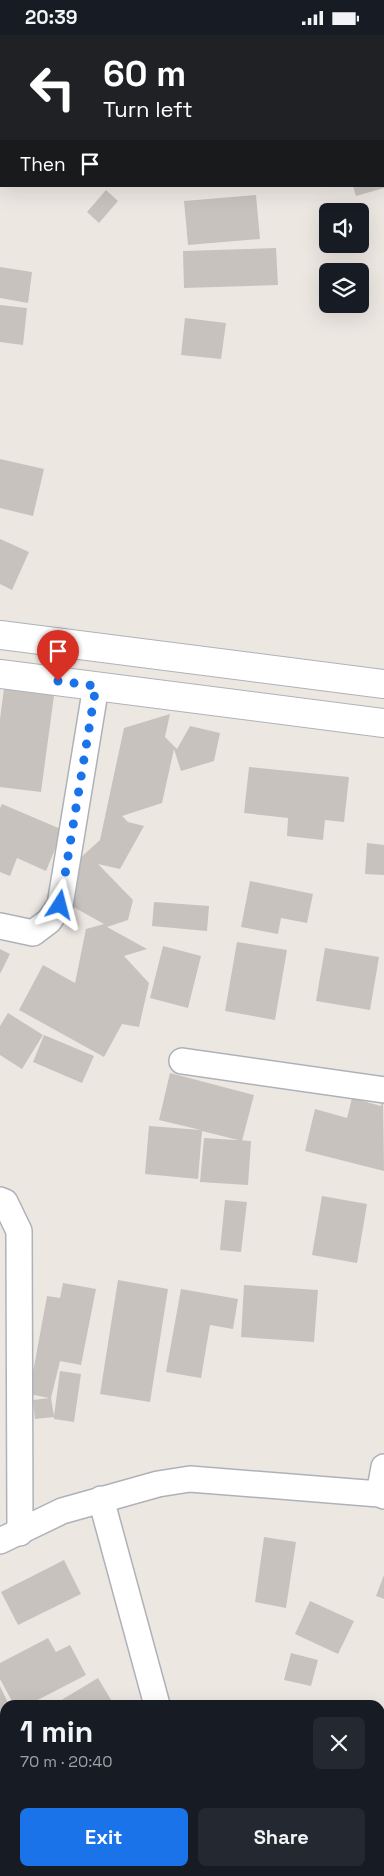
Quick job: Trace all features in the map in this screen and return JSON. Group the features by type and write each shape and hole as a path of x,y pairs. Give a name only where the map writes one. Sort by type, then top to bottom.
{"main road":[{"path":"0,635 384,684"},
{"path":"0,674 384,723"}],"street":[{"path":"0,926 33,933 49,921 60,905 96,686"},
{"path":"182,1061 384,1090"},
{"path":"0,1200 5,1202 19,1231 10,1537 62,1511 158,1484 190,1479 381,1495 384,1467"},
{"path":"101,1499 156,1700"}],"building":[{"path":"353,187 384,187 384,188 356,196"},
{"path":"106,190 118,201 99,223 87,212"},
{"path":"256,195 260,239 188,245 184,201"},
{"path":"276,248 278,285 184,288 183,251"},
{"path":"0,267 32,272 28,303 0,298"},
{"path":"0,305 27,308 23,345 0,342"},
{"path":"185,318 226,323 221,359 181,355"},
{"path":"0,459 44,469 33,516 0,508"},
{"path":"0,539 29,552 12,590 0,584"},
{"path":"5,681 55,688 41,792 0,787 0,719"},
{"path":"170,714 165,737 177,749 190,726 220,733 214,761 181,771 174,749 162,803 122,816 128,822 144,826 120,869 98,864 133,900 128,920 107,927 147,949 124,956 149,983 139,1027 122,1024 104,1057 19,1010 43,965 75,983 86,929 104,924 68,904 78,860 100,840 124,728"},
{"path":"249,767 349,777 344,822 325,820 323,840 287,836 288,818 244,813"},
{"path":"2,804 63,830 46,871 17,858 10,876 0,872 0,808"},
{"path":"367,843 384,845 384,875 365,874"},
{"path":"250,881 313,894 307,923 281,918 278,934 241,927"},
{"path":"154,902 209,906 207,931 152,926"},
{"path":"237,942 287,950 275,1020 225,1011"},
{"path":"163,946 201,956 188,1008 150,998"},
{"path":"325,948 379,957 370,1010 316,1001"},
{"path":"0,949 10,954 0,974"},
{"path":"8,1013 43,1035 22,1069 0,1055 0,1026"},
{"path":"44,1035 94,1056 82,1083 33,1062"},
{"path":"170,1073 254,1095 242,1141 202,1131 198,1179 145,1174 149,1126 201,1130 159,1120"},
{"path":"383,1096 384,1171 305,1151 315,1109 347,1118 352,1098 381,1106"},
{"path":"204,1138 251,1141 248,1185 200,1182"},
{"path":"322,1196 367,1204 357,1263 312,1255"},
{"path":"225,1200 247,1202 241,1252 220,1250"},
{"path":"118,1280 168,1289 150,1402 100,1394"},
{"path":"63,1283 96,1289 81,1365 60,1361 51,1398 54,1416 60,1371 81,1374 74,1422 54,1419 54,1417 35,1419 33,1400 49,1398 29,1394 47,1296 60,1298"},
{"path":"244,1285 318,1290 314,1342 241,1337"},
{"path":"181,1289 238,1299 233,1329 210,1325 201,1378 166,1372"},
{"path":"264,1537 296,1542 286,1608 255,1602"},
{"path":"64,1560 81,1594 18,1625 1,1592"},
{"path":"384,1575 384,1599 376,1596"},
{"path":"310,1601 354,1621 338,1654 295,1634"},
{"path":"48,1638 56,1652 70,1645 86,1675 38,1700 11,1700 0,1679 0,1663"},
{"path":"291,1653 318,1660 311,1686 284,1680"},
{"path":"98,1678 111,1700 61,1700"},
{"path":"0,1686 7,1700 0,1700"}],"route":[{"path":"58,681 96,686 60,905"}]}
